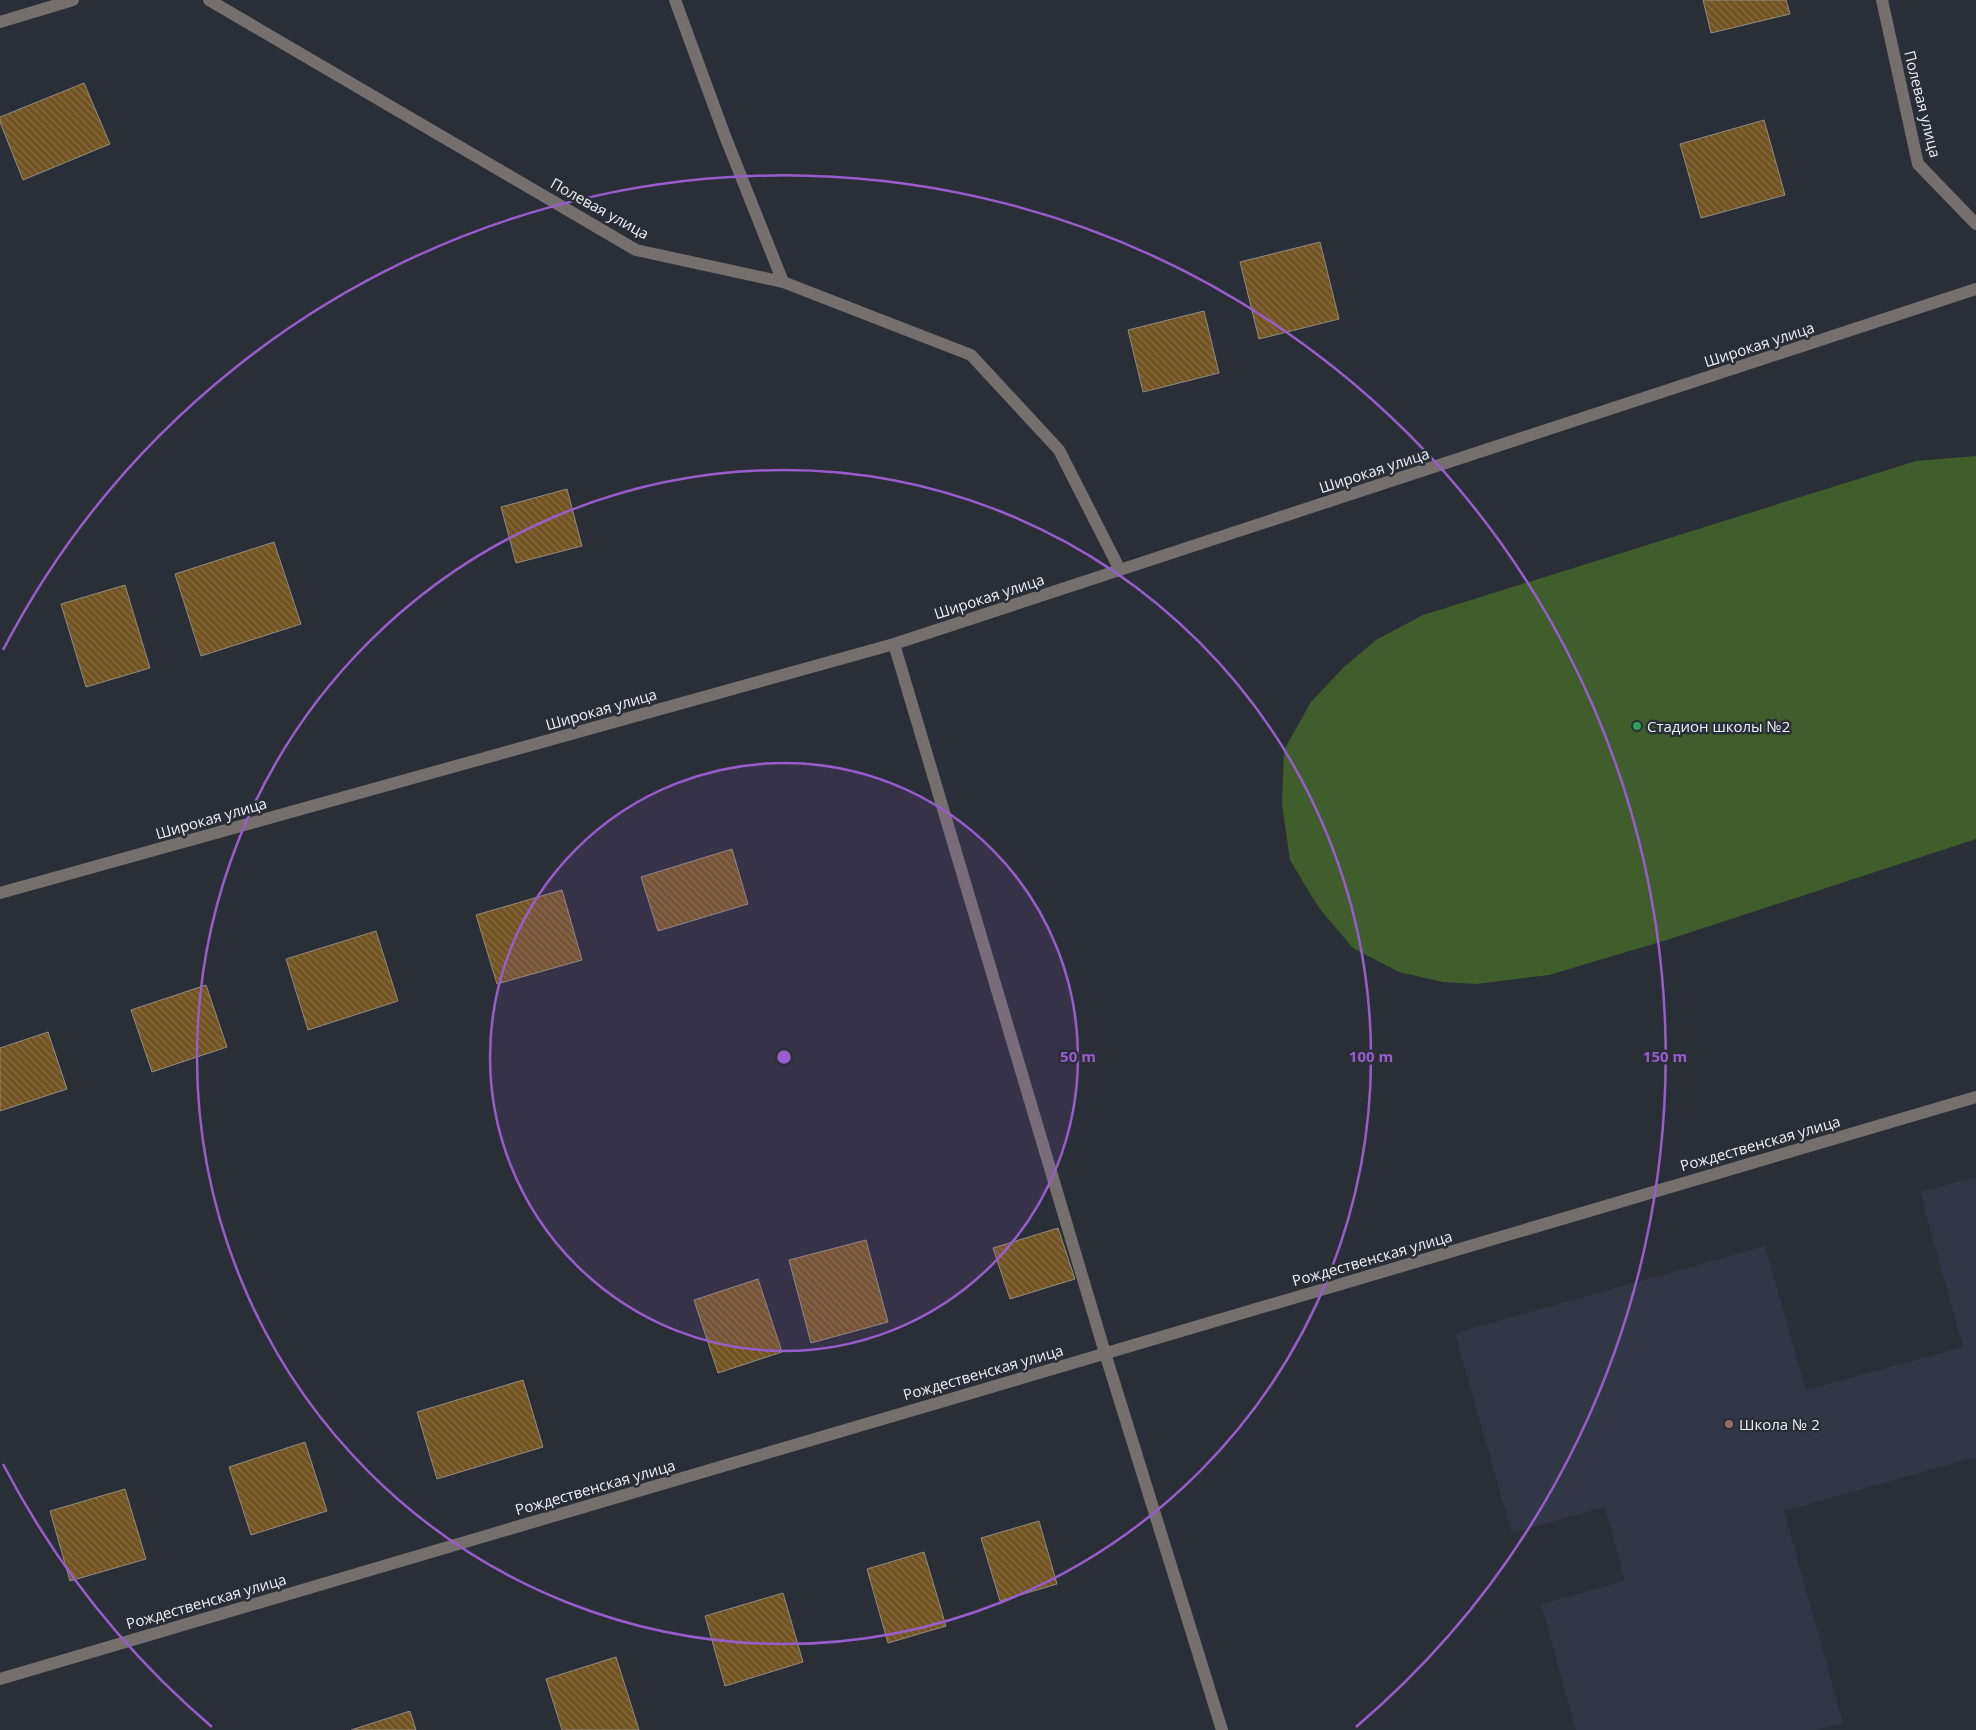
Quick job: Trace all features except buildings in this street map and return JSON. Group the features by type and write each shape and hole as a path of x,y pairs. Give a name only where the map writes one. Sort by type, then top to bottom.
{"street":[{"path":"0,22 73,0"},
{"name":"Полевая улица","path":"209,0 636,250 783,282 971,355 1059,450 1120,570"},
{"path":"675,0 783,282"},
{"name":"Полевая улица","path":"1882,0 1918,164 1976,224"},
{"name":"Широкая улица","path":"0,893 894,644 1976,290"},
{"path":"894,644 1105,1353 1222,1730"},
{"name":"Рождественская улица","path":"0,1679 1976,1096"}],"shaded area":[{"name":"Школа № 2","path":"1976,1177 1976,1457 1784,1511 1843,1723 1818,1730 1576,1730 1541,1604 1625,1581 1605,1507 1512,1533 1455,1333 1765,1246 1806,1390 1963,1347 1920,1192"}],"green space":[{"name":"Стадион школы №2","path":"1976,456 1976,839 1670,939 1549,975 1476,984 1443,982 1399,972 1353,948 1319,908 1290,860 1282,804 1284,750 1311,702 1344,667 1376,640 1423,615 1916,461"}],"place":[{"name":"Стадион школы №2","path":"1637,726"},
{"name":"Школа № 2","path":"1729,1424"}]}
